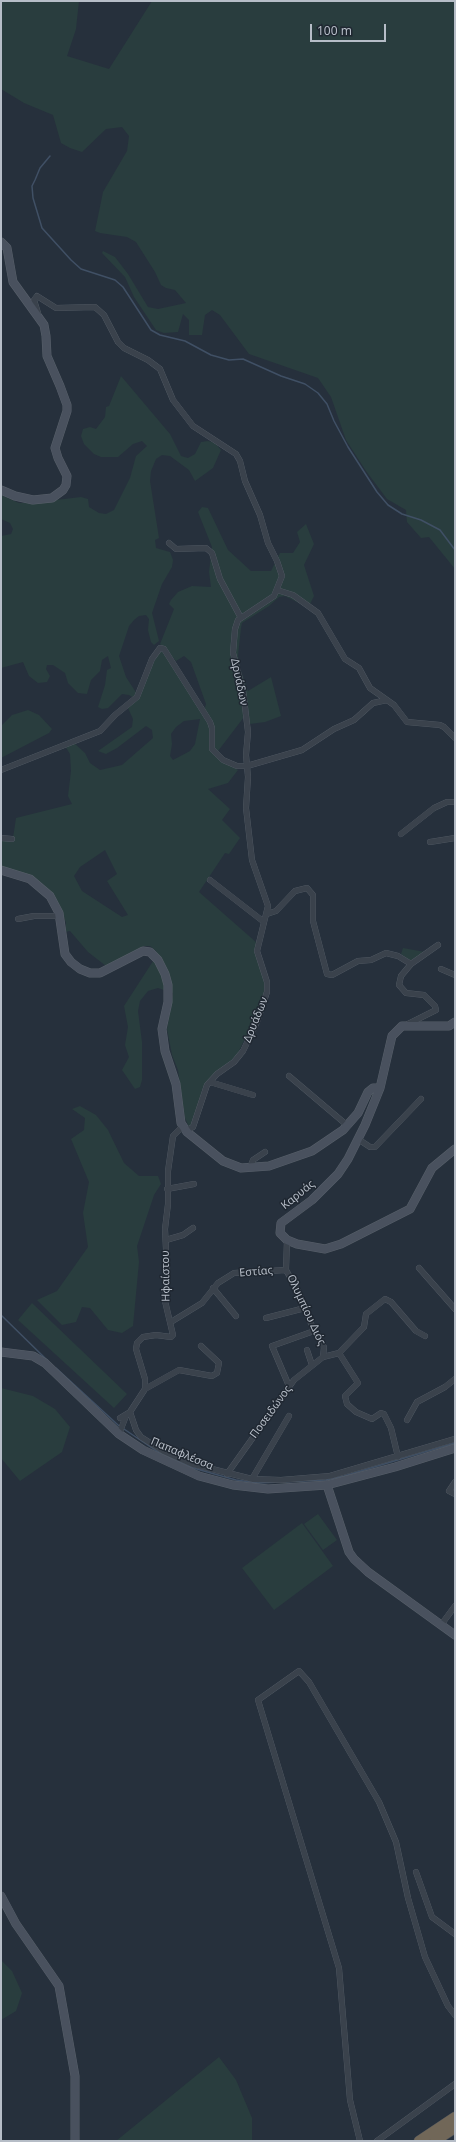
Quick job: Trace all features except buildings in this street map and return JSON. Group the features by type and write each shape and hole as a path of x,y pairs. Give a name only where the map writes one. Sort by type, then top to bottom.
{"highway":[{"path":"419,2141 455,2117"},
{"path":"435,2141 455,2128"}],"street":[{"path":"1,242 8,248 14,282 40,317"},
{"path":"1,490 23,499 44,499 59,495 66,485 67,476 55,448 66,416 67,405 47,356 46,330 34,300 35,296 56,308 91,307 99,310 118,342 124,348 148,360 160,369 173,400 193,426 236,454 242,466 245,481 260,515 268,543 281,573 277,590 269,600 241,618 220,580 212,553 206,548 176,549 168,544"},
{"path":"277,590 293,595 318,613 345,659 359,668 370,688 394,705 407,722 440,725 455,738"},
{"name":"Δρυάδων","path":"185,1129 192,1127 203,1093 210,1082 234,1062 243,1051 257,1022 265,997 267,982 257,951 267,914 268,904 252,860 246,808 247,725 242,690 233,654 235,629 241,618"},
{"path":"1,770 100,731 118,712 137,697 152,659 160,648 164,649 210,722 212,730 211,747 214,752 231,764 247,766 272,757 290,755 302,750 334,729 354,720 373,703 387,700"},
{"path":"401,834 434,808 447,802 455,802"},
{"path":"1,838 12,838"},
{"path":"430,842 455,838"},
{"path":"1,870 23,876 37,884 52,899 60,916 65,954 73,964 83,971 100,973 143,951 151,953 160,963 167,978 169,990 162,1026 163,1038 165,1051 175,1080 181,1123 185,1129 224,1161 236,1167 250,1168 274,1166 312,1151 348,1126 358,1113 368,1092 372,1088 380,1088"},
{"path":"210,880 264,922"},
{"path":"267,914 276,911 295,891 302,888 309,889 313,895 313,921 327,974 332,974 358,961 371,960 386,953 398,956 411,964"},
{"path":"18,919 34,916 60,916"},
{"path":"402,1026 422,1018 436,1010 435,1006 424,995 406,993 399,986 401,976 411,964 438,945"},
{"path":"441,969 455,975"},
{"path":"402,1026 449,1026 455,1022"},
{"name":"Καρυάς","path":"287,1240 280,1233 281,1223 312,1200 338,1174 358,1139 380,1088 392,1036 402,1026"},
{"path":"288,1076 348,1126"},
{"path":"210,1082 253,1095"},
{"path":"358,1139 370,1148 375,1147 421,1099"},
{"name":"Ηφαίστου","path":"171,1322 165,1301 167,1270 166,1240 168,1167 173,1136 180,1129 185,1129"},
{"path":"287,1240 297,1244 328,1249 405,1213 413,1205 432,1168 455,1149"},
{"path":"250,1168 253,1160 265,1152"},
{"path":"167,1189 194,1184"},
{"path":"166,1240 183,1234 193,1228"},
{"name":"Ολυμπίου Διός","path":"287,1240 286,1270 314,1330 324,1347 323,1357"},
{"path":"419,1268 455,1309"},
{"name":"Εστίας","path":"171,1322 202,1303 218,1283 240,1272 286,1270"},
{"path":"213,1288 236,1316"},
{"path":"323,1357 339,1353 364,1327 366,1314 385,1299 392,1302 417,1332 425,1336"},
{"path":"266,1318 305,1308"},
{"path":"145,1389 146,1379 136,1349 136,1343 143,1338 156,1335 171,1337 173,1335 171,1322"},
{"path":"289,1386 272,1346 314,1330"},
{"path":"120,1432 124,1425 125,1415 145,1389 180,1370 212,1376 217,1373 219,1363 202,1346"},
{"path":"307,1350 312,1365"},
{"name":"Παπαφλέσσα","path":"1,1352 33,1356 46,1363 120,1432 143,1450 199,1476 233,1485 268,1489 327,1485 388,1469 455,1448"},
{"path":"339,1353 358,1383 344,1396 347,1404 356,1412 370,1418 375,1419 381,1413 385,1415 391,1428 398,1457"},
{"name":"Ποσειδώνος","path":"227,1474 289,1386 323,1357"},
{"path":"407,1420 417,1402 446,1387 455,1379"},
{"path":"125,1415 141,1438 163,1451 192,1464 227,1474 252,1479 280,1480 330,1476 455,1439"},
{"path":"252,1479 289,1416"},
{"path":"455,1482 449,1491 455,1494"},
{"path":"327,1485 352,1556 368,1572 455,1635"},
{"path":"441,1625 455,1606"},
{"path":"360,2141 350,2100 339,1968 258,1700 299,1671 309,1682 380,1802 396,1842 408,1898 425,1957 448,2006 455,2015"},
{"path":"416,1872 432,1917 455,1934"},
{"path":"1,1896 16,1924 59,1986 69,2033 75,2076 75,2141"},
{"path":"377,2141 455,2084"}],"green space":[{"path":"1,1 79,1 76,29 67,56 109,69 152,1 455,1 455,569 429,537 421,538 407,522 406,510 387,499 366,471 346,440 331,397 318,378 249,354 220,315 212,310 205,315 202,335 189,335 189,320 183,314 178,332 164,333 156,330 134,297 125,277 102,253 103,251 115,257 128,274 148,307 158,309 186,303 175,290 161,285 155,272 136,242 127,237 95,231 103,192 127,151 129,136 122,127 106,129 82,152 70,148 61,143 53,115 24,103 1,89"},
{"path":"121,376 170,434 181,456 188,458 195,454 201,442 208,441 215,443 221,450 213,468 195,481 189,470 170,456 162,455 156,459 151,471 150,481 159,538 155,540 156,548 170,552 173,560 172,567 162,584 152,613 159,641 154,645 151,642 148,630 149,619 146,615 139,616 134,620 129,626 119,656 126,677 137,694 134,698 129,695 122,694 108,708 102,709 98,707 105,685 107,670 111,668 108,656 102,660 100,671 91,680 87,694 78,693 68,683 65,673 53,665 47,665 46,669 50,676 47,682 38,683 29,676 23,662 1,668 1,536 11,534 13,529 10,523 1,519 1,495 19,503 81,497 88,499 89,507 99,513 106,514 114,510 130,478 136,456 147,446 142,441 133,444 118,457 101,457 94,454 84,444 81,436 83,429 90,427 96,429 105,417 106,407 109,406"},
{"path":"202,507 208,508 228,550 251,571 271,571 280,553 293,553 300,542 297,532 306,524 314,544 304,565 314,596 310,604 303,605 285,596 279,597 269,606 242,623 238,656 240,668 248,691 271,677 281,716 265,722 250,724 244,717 215,755 238,770 228,783 208,789 230,809 222,820 240,838 229,854 225,853 199,892 257,943 265,977 265,997 237,1055 202,1090 192,1124 189,1127 185,1118 178,1070 172,1055 167,1029 173,993 158,988 148,991 140,1001 138,1011 142,1042 142,1080 140,1087 135,1089 122,1070 129,1057 125,1045 128,1027 124,1006 157,955 156,951 150,946 144,946 106,966 88,952 70,931 65,932 66,923 60,906 43,884 34,878 1,868 1,841 13,838 16,818 72,804 68,796 71,771 70,754 65,746 74,743 85,753 90,763 100,770 122,765 153,738 152,730 146,726 117,748 106,754 98,751 132,727 133,719 128,708 160,651 163,652 204,711 206,704 191,662 184,656 176,661 160,644 174,609 169,604 178,592 192,586 211,587 209,572 212,547 198,512","holes":["200,719 195,744 190,751 173,760 170,756 172,744 171,734 176,727 184,721","105,850 117,874 107,881 128,915 122,917 82,891 74,876 80,867"]},
{"path":"28,710 39,715 52,729 49,733 1,758 1,726 12,715"},
{"path":"403,948 425,952 412,962 401,954"},
{"path":"80,1106 96,1115 108,1130 124,1163 139,1176 158,1176 161,1184 154,1195 137,1246 139,1262 133,1326 122,1333 108,1330 90,1308 82,1307 76,1322 62,1325 37,1300 57,1291 88,1247 83,1213 89,1182 71,1139 84,1130 85,1118 72,1109"},
{"path":"32,1303 127,1394 114,1408 18,1320"},
{"path":"1,1388 33,1396 55,1409 70,1427 62,1452 20,1481 1,1458"},
{"path":"318,1514 337,1540 323,1550 304,1524"},
{"path":"302,1523 333,1566 274,1610 242,1568"},
{"path":"1,1960 12,1971 22,1993 16,2011 1,2020"},
{"path":"219,2057 236,2080 252,2118 252,2141 116,2141"}],"waterway":[{"path":"50,156 40,168 32,186 33,198 42,228 71,260 81,269 115,280 123,287 151,330 160,335 185,341 211,355 229,360 243,359 281,376 305,384 318,393 327,404 348,447 377,492 388,505 402,514 421,520 440,530 455,550"},
{"path":"1,1315 47,1360"},
{"path":"56,1368 118,1425 158,1452 193,1468 236,1480 258,1483 326,1480 455,1443"}]}
